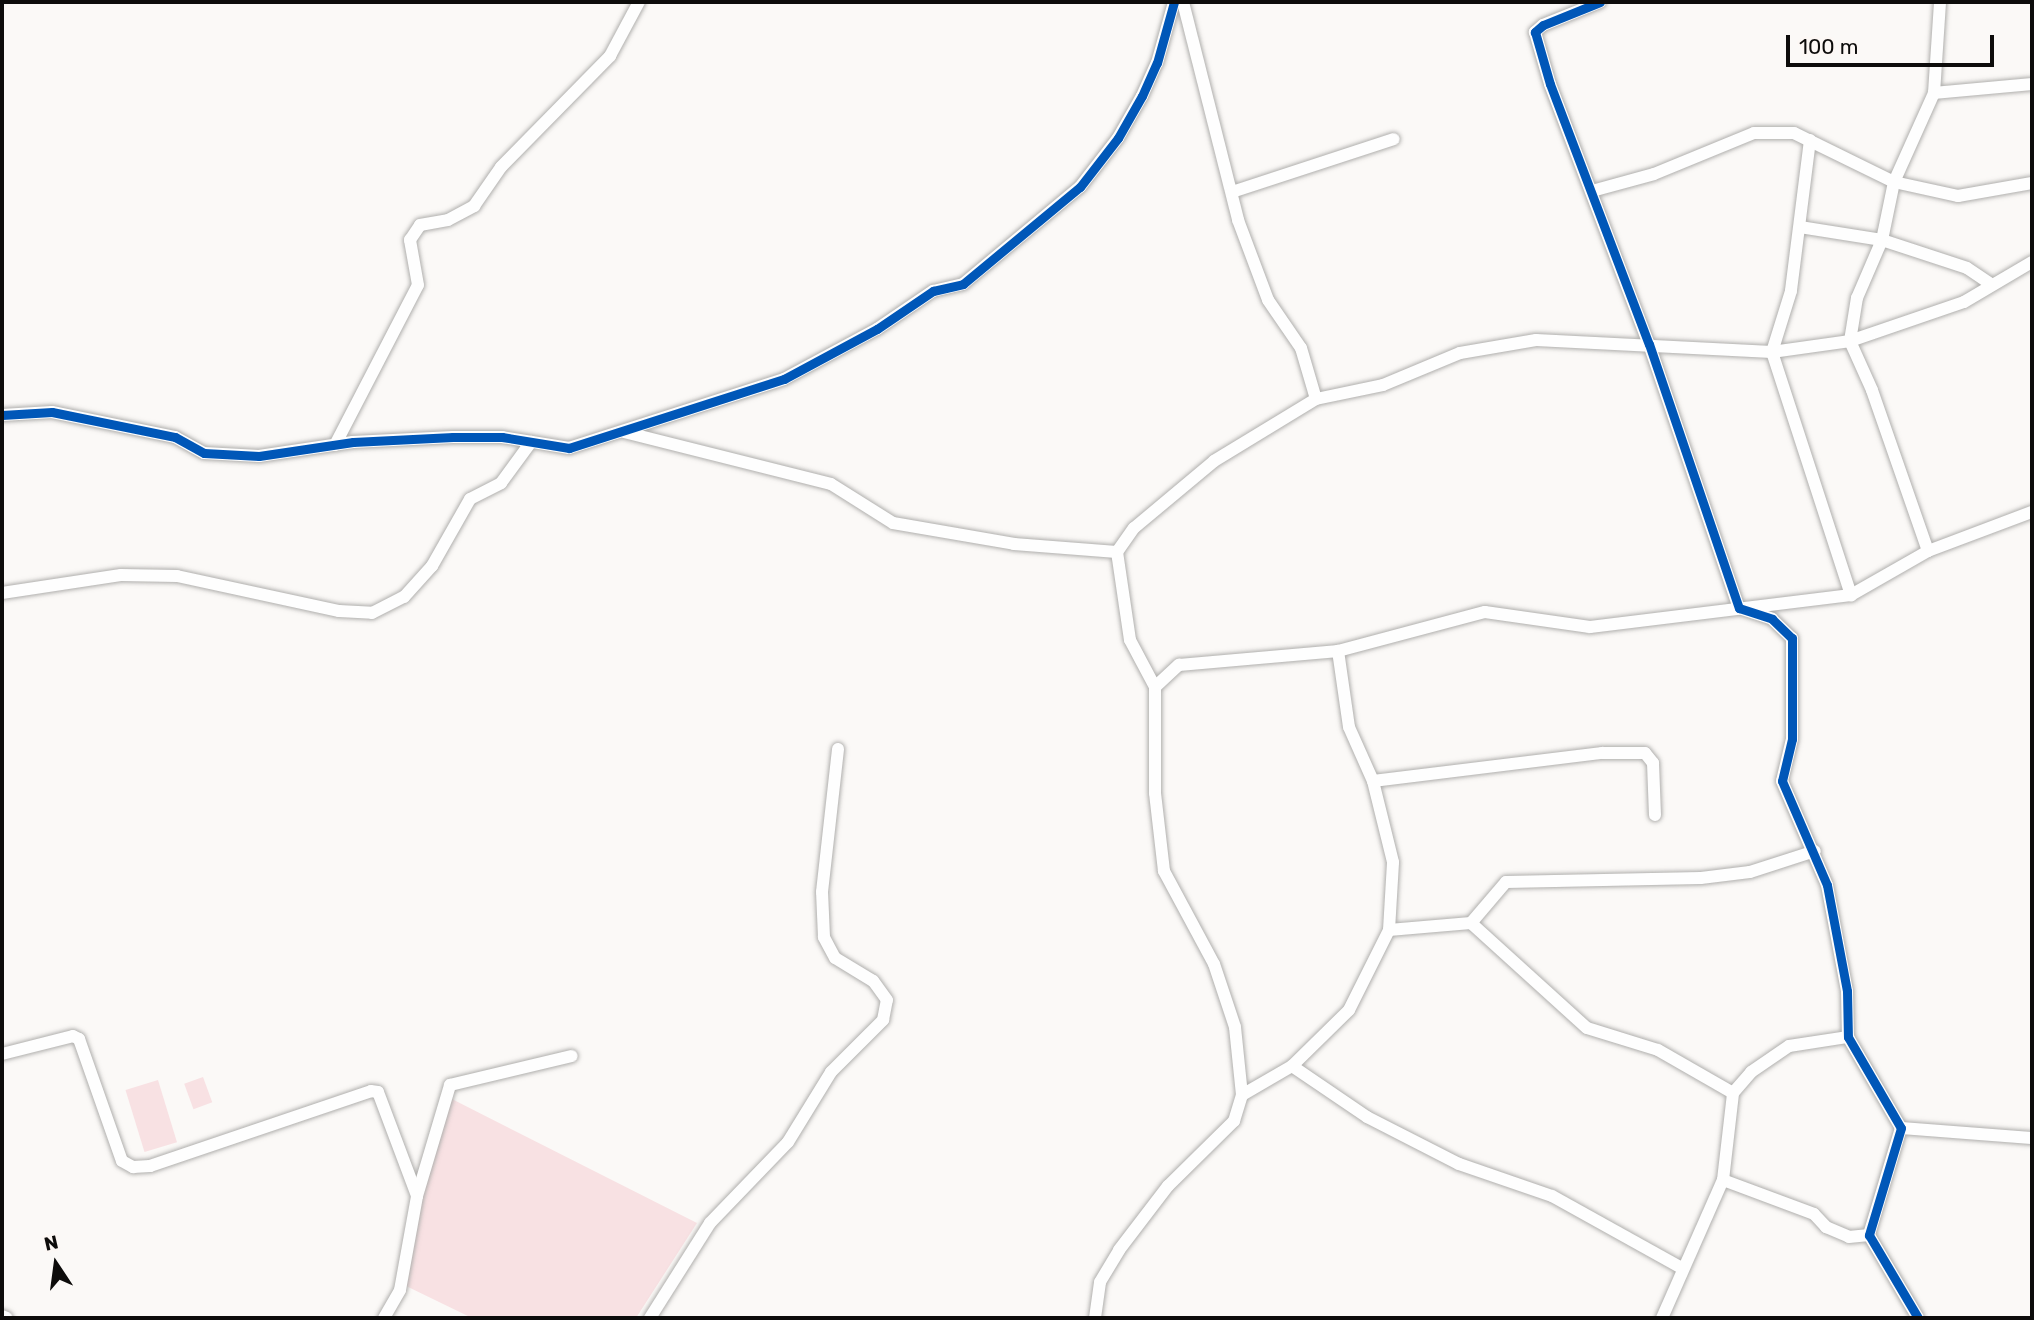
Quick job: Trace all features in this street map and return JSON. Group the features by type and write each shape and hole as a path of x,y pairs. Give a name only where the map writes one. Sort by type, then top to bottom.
{"street":[{"path":"335,445 418,285 410,240 421,225 448,220 474,206 501,167 610,56 639,2"},
{"path":"2,415 52,412 175,438 204,453 258,456 335,445 453,437 531,442 569,448 784,379 877,329 913,302 949,285 963,284 974,271 1026,237 1080,187 1118,138 1157,64 1174,2"},
{"path":"1183,2 1232,192 1268,300 1301,348 1316,399"},
{"path":"1600,2 1544,25 1535,32 1550,84 1649,344 1739,608"},
{"path":"1928,551 1872,390 1850,341 1857,299 1882,240 1894,182 1934,93 1940,2"},
{"path":"1934,93 2032,84"},
{"path":"1592,191 1654,174 1754,133 1794,133 1894,182 1958,196 2032,183"},
{"path":"1232,192 1394,139"},
{"path":"1810,140 1791,291 1772,352 1851,595"},
{"path":"1800,228 1882,240 1967,268 1992,285"},
{"path":"1096,1318 1100,1282 1119,1250 1168,1186 1234,1121 1242,1095 1235,1027 1214,964 1164,871 1155,793 1155,687 1130,640 1117,552 1134,528 1214,461 1316,399 1382,385 1460,353 1536,340 1772,352 1850,341 1964,302 2032,263"},
{"path":"624,432 831,484 893,523 1014,544 1117,552"},
{"path":"2,593 121,575 177,576 339,611 372,613 404,597 432,566 470,499 501,483 531,442"},
{"path":"1155,687 1179,665 1338,651 1485,612 1590,627 1851,595 1928,551 2032,512"},
{"path":"1739,608 1772,619 1792,638 1792,739 1782,781 1799,827 1815,851 1827,885 1844,978 1848,1037 1901,1128 1869,1235 1918,1318"},
{"path":"1242,1095 1292,1066 1349,1010 1389,930 1393,862 1373,781 1349,727 1338,651"},
{"path":"650,1318 710,1223 779,1152 831,1072 883,1020 887,1000 873,981 835,958 824,937 822,892 838,749"},
{"path":"1373,781 1602,753 1645,753 1653,763 1655,815"},
{"path":"1389,930 1471,923 1506,883 1702,878 1750,872 1815,851"},
{"path":"1471,923 1587,1028 1658,1050 1733,1093"},
{"path":"2,1054 73,1035 79,1039 122,1161 133,1167 150,1166 371,1091 378,1092 417,1196"},
{"path":"1662,1318 1723,1180 1733,1093 1751,1072 1789,1046 1848,1037"},
{"path":"384,1318 400,1290 417,1196 450,1085 572,1056"},
{"path":"1292,1066 1367,1117 1459,1164 1552,1196 1682,1268"},
{"path":"1901,1128 2032,1138"},
{"path":"1723,1180 1814,1214 1826,1227 1849,1237 1869,1235"},
{"path":"2,1316 7,1318"}],"shaded area":[{"path":"203,1077 212,1102 193,1109 184,1084"},
{"path":"158,1080 177,1142 144,1152 125,1090"},
{"path":"444,1095 697,1223 636,1318 472,1318 404,1285"}],"cycle path":[{"path":"2,415 52,412 175,437 204,453 259,456 353,442 453,437 502,437 569,448 784,379 877,329 933,291 963,284 1080,187 1118,138 1142,96 1157,63 1174,2"},
{"path":"1600,2 1543,25 1535,32 1550,84 1649,344 1739,608 1772,619 1792,638 1792,739 1782,781 1827,885 1847,991 1848,1037 1901,1128 1869,1235 1918,1318"}]}
